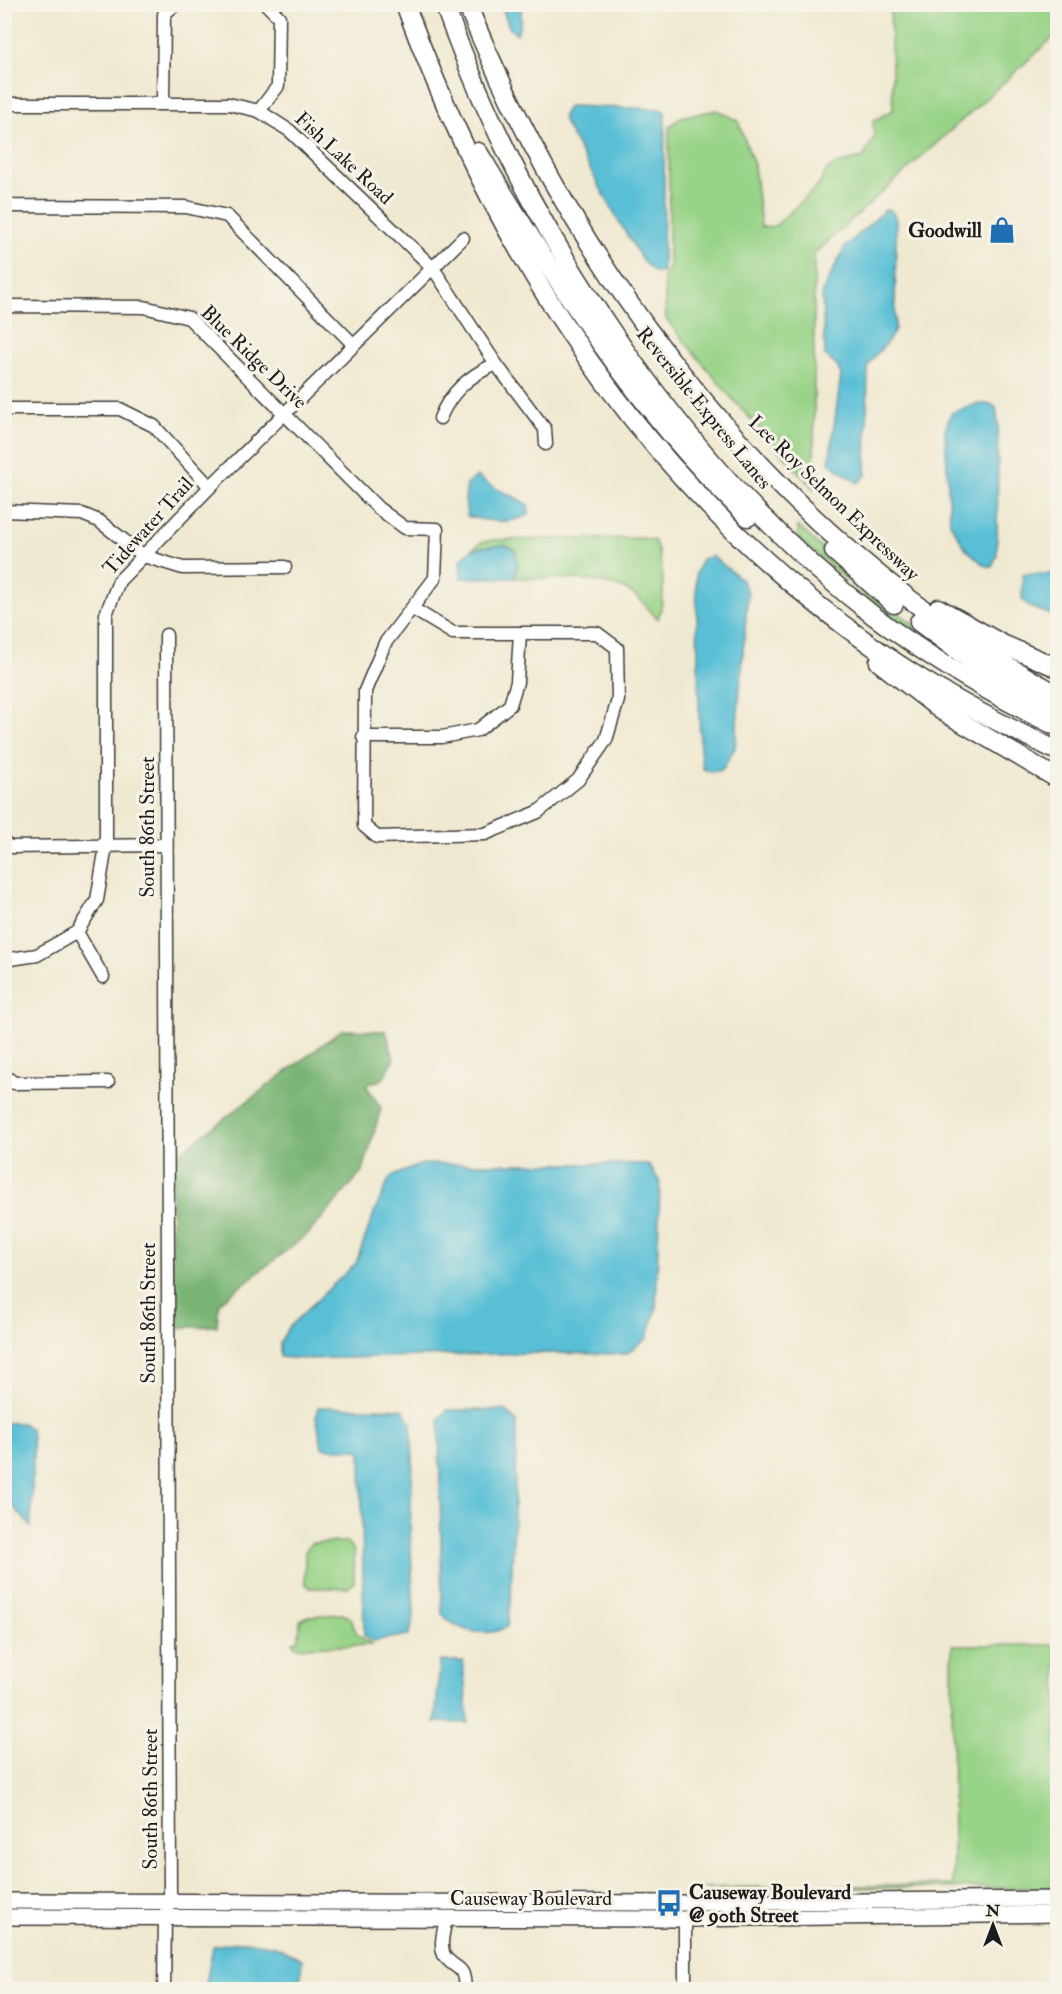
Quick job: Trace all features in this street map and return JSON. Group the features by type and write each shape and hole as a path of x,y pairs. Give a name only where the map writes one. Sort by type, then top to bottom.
{"highway":[{"path":"405,4 476,173 536,282 592,367 639,429 687,486 794,587 856,635 946,693 1058,751"},
{"name":"Reversible Express Lanes","path":"444,4 507,151 566,258 607,322 662,398 771,532 797,556 874,616 955,671 1058,727"},
{"name":"Lee Roy Selmon Expressway","path":"467,4 522,127 593,251 678,370 800,509 905,597 952,631 1058,695"},
{"path":"437,84 553,275 606,353 680,444 771,532"},
{"path":"800,509 858,574 890,601 969,659 1058,713"},
{"path":"873,568 1002,644 1058,668"},
{"path":"856,635 884,667 918,694 1000,747 1058,779"}],"main road":[{"name":"Causeway Boulevard","path":"4,1901 915,1902 1058,1899"},
{"path":"333,1919 356,1911 428,1910 434,1902"},
{"path":"446,1919 466,1908 518,1907 532,1902"},
{"name":"Causeway Boulevard","path":"4,1917 685,1919 1058,1914"}],"street":[{"path":"163,104 164,14 176,4"},
{"path":"259,111 278,86 279,17 266,4"},
{"name":"Fish Lake Road","path":"4,108 9,104 229,104 259,111 290,131 433,268 496,364 545,429 546,444"},
{"path":"4,202 13,206 186,207 227,216 354,345"},
{"name":"Tidewater Trail","path":"4,960 37,955 77,933 97,900 106,846 106,614 118,581 463,238"},
{"name":"Blue Ridge Drive","path":"4,308 7,306 144,307 189,318 378,508 405,528 437,530 435,578 413,609"},
{"path":"440,418 448,398 476,372 496,364"},
{"path":"4,409 120,410 154,426 210,487"},
{"path":"4,511 82,514 99,521 144,556 183,568 285,567"},
{"path":"413,609 453,633 520,633 597,633 616,648 618,700 606,740 578,780 538,812 485,834 377,837 364,826 363,737 365,691 385,643 413,609"},
{"path":"363,737 442,737 478,730 510,705 517,682 520,633"},
{"name":"South 86th Street","path":"164,1989 165,1918 170,1902 166,635"},
{"path":"4,843 10,847 166,845"},
{"path":"77,933 104,977"},
{"path":"4,1075 14,1083 108,1082"},
{"path":"446,1919 442,1947 446,1958 458,1965 463,1974 465,1989"},
{"path":"685,1919 685,1989"}],"green space":[{"path":"890,5 1057,5 1057,34 814,254 814,489 728,394 666,319 664,276 669,269 669,127 681,117 717,110 738,121 754,165 761,227 775,226 819,185 826,171 836,164 863,158 874,137 873,121 893,110"},
{"path":"798,526 848,573 962,663 876,605 798,538"},
{"path":"642,538 655,541 660,560 663,590 658,619 627,590 596,581 579,579 514,578 518,565 472,549 482,542 494,540"},
{"path":"342,1030 386,1031 394,1059 383,1079 366,1085 381,1108 363,1171 309,1233 219,1303 217,1326 172,1328 172,1158"},
{"path":"347,1542 354,1551 354,1582 348,1588 310,1588 305,1583 305,1552 311,1543"},
{"path":"342,1614 349,1617 357,1634 372,1645 295,1647 293,1642 299,1639 300,1620 309,1616"},
{"path":"952,1645 1057,1645 1057,1888 690,1888 953,1885"}],"water":[{"path":"501,5 521,5 521,21 517,34 510,29"},
{"path":"569,106 660,109 665,112 663,273 656,273 644,263 618,220 563,120 563,115"},
{"path":"885,210 891,210 896,219 895,329 893,335 868,367 866,475 858,483 829,463 841,375 837,366 825,356 822,292 845,247"},
{"path":"977,404 991,404 996,408 998,423 997,554 992,567 984,565 966,549 950,523 945,430 951,413"},
{"path":"477,476 489,485 528,505 529,515 514,520 498,521 467,516 465,499 467,485"},
{"path":"505,545 515,550 518,565 514,578 461,578 460,561 469,552 474,549"},
{"path":"712,556 741,579 748,593 735,748 722,770 711,772 703,769 700,750 696,573 702,559"},
{"path":"1023,574 1050,574 1057,578 1057,617 1030,607 1022,599"},
{"path":"422,1164 648,1164 660,1182 656,1310 647,1338 626,1354 535,1353 304,1359 280,1357 280,1342 289,1327 356,1263 390,1177"},
{"path":"318,1407 403,1409 411,1424 413,1458 410,1529 414,1617 409,1635 372,1641 364,1635 361,1453 356,1449 322,1447 316,1416"},
{"path":"447,1410 505,1410 517,1422 511,1599 507,1627 489,1632 464,1629 442,1614 439,1419"},
{"path":"4,1423 22,1423 31,1429 33,1451 31,1527 5,1497"},
{"path":"440,1661 463,1661 468,1723 435,1722"},
{"path":"245,1941 275,1946 302,1959 300,1989 205,1989 213,1946"}],"place":[{"name":"Goodwill","path":"1002,230"},
{"name":"Causeway Boulevard @ 90th Street","path":"669,1903"}]}
